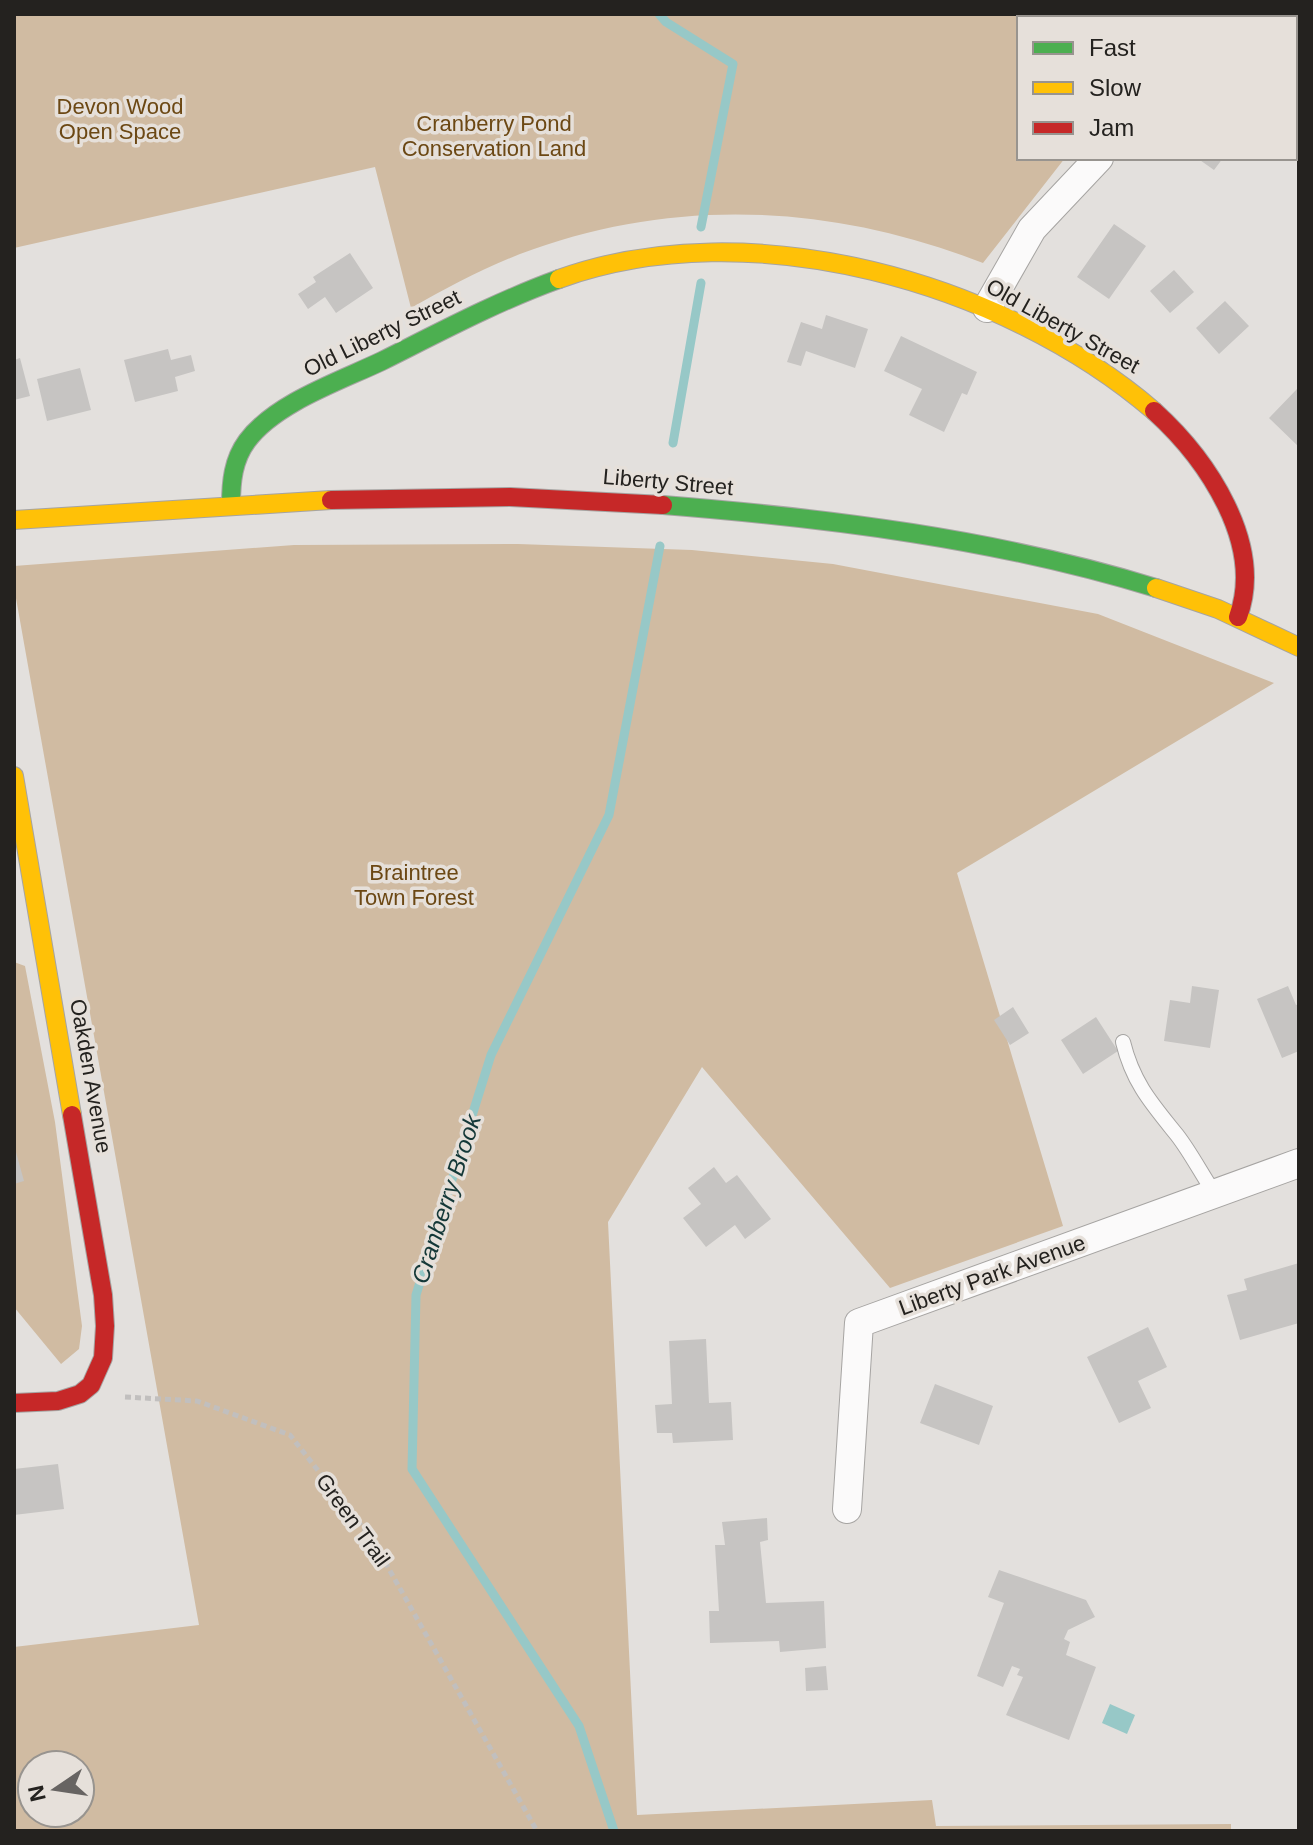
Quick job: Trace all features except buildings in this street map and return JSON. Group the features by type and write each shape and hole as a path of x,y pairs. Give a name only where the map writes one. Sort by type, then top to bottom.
{"street":[{"path":"987,308 1032,229 1097,160"},
{"name":"Old Liberty Street","path":"231,505 231,476 241,447 252,433 281,410 535,286 589,268 682,255 782,259 892,276 987,308 1110,375 1157,411 1189,445 1218,492 1247,564 1247,593 1238,617"},
{"name":"Liberty Street","path":"14,520 360,498 498,497 621,502 787,517 922,537 1067,564 1135,582 1238,617 1299,647"},
{"name":"Oakden Avenue","path":"14,776 103,1295 105,1355 91,1383"},
{"name":"Liberty Park Avenue","path":"847,1509 859,1323 1299,1163"},
{"path":"14,1403 63,1400 85,1391 91,1383"}],"lane":[{"path":"1123,1042 1128,1065 1149,1103 1179,1137 1215,1194"}],"path":[{"name":"Green Trail","path":"91,1383 128,1397 197,1401 290,1435 372,1539 537,1831"}],"green space":[{"name":"Cranberry Pond Conservation Land","path":"14,14 1176,14 1017,16 1017,160 1063,160 983,263 926,243 810,219 752,215 694,216 636,223 578,235 492,266 411,308 375,167 14,248"},
{"name":"Braintree Town Forest","path":"518,544 692,550 833,564 1098,614 1274,683 957,873 1063,1226 890,1288 702,1067 608,1222 637,1815 932,1800 936,1826 1231,1824 1231,1831 14,1831 14,1647 199,1625 14,587 14,566 294,545"},
{"path":"14,962 25,966 55,1122 82,1326 79,1349 61,1364 14,1307"}],"water":[{"path":"1110,1704 1135,1715 1127,1734 1102,1723"}],"waterway":[{"name":"Cranberry Brook","path":"659,14 666,22 733,64 701,227"},
{"name":"Cranberry Brook","path":"673,443 701,283"},
{"name":"Cranberry Brook","path":"614,1831 579,1726 412,1469 416,1295 491,1055 609,815 660,546"}],"traffic: fast":[{"path":"231,505 232,480 239,456 247,441 274,415 309,394 469,317 559,279"},
{"path":"663,505 912,533 1035,556 1156,588"}],"traffic: slow":[{"path":"559,279 633,260 711,252 792,256 872,271 950,294 1025,326 1093,365 1154,411"},
{"path":"14,520 331,500"},
{"path":"1156,588 1218,609 1299,647"},
{"path":"14,776 72,1115"}],"traffic: jam":[{"path":"1154,411 1193,453 1226,505 1244,561 1244,589 1238,617"},
{"path":"331,500 510,497 663,505"},
{"path":"14,1403 58,1401 80,1394 91,1385 103,1358 103,1295 72,1115"}],"park label":[{"name":"Devon Wood Open Space","path":"120,118"}]}
